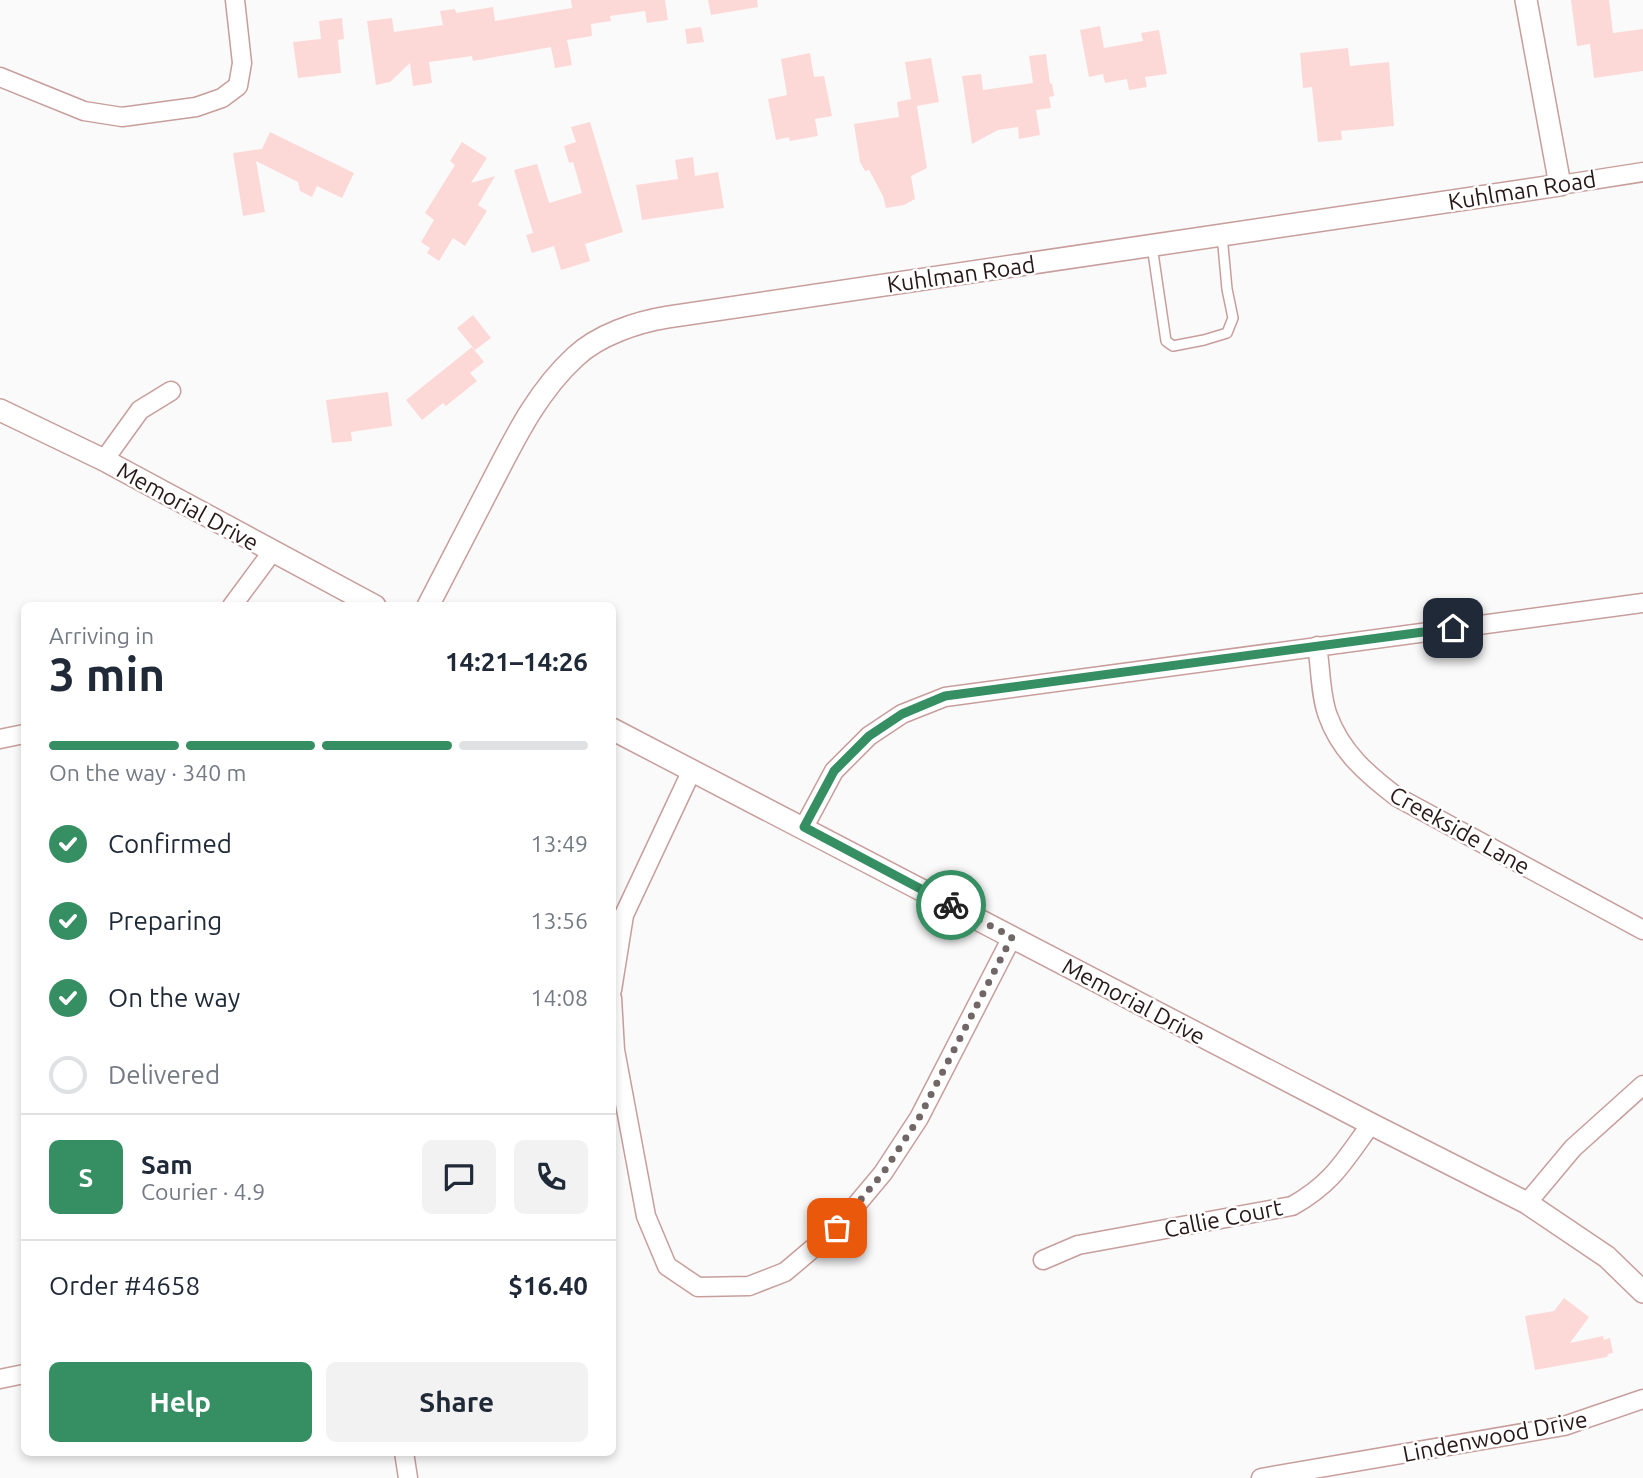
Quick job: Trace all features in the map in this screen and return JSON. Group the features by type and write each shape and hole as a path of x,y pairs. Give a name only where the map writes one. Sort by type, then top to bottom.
{"street":[{"path":"0,76 84,111 122,117 196,107 222,99 237,86 242,63 235,0"},
{"path":"1526,0 1560,185"},
{"name":"Kuhlman Road","path":"430,602 523,422 542,392 576,355 597,341 653,320 1643,172"},
{"path":"104,460 140,410 171,391"},
{"name":"Memorial Drive","path":"0,410 104,460 367,602"},
{"path":"235,602 272,552"},
{"path":"804,827 834,771 869,736 902,714 945,696 1643,603"},
{"name":"Creekside Lane","path":"1317,646 1327,715 1347,752 1371,778 1398,797 1643,930"},
{"name":"Memorial Drive","path":"616,731 1527,1203 1606,1257 1643,1292"},
{"path":"0,738 21,734"},
{"path":"616,965 624,915 692,770"},
{"path":"616,1055 646,1216 667,1266 698,1287 750,1286 786,1272 837,1228 883,1173 919,1118 1012,937"},
{"path":"1527,1203 1573,1148 1643,1085"},
{"name":"Callie Court","path":"1043,1260 1078,1245 1292,1206 1316,1193 1332,1178 1371,1124"},
{"path":"0,1379 21,1375"},
{"name":"Lindenwood Drive","path":"1261,1478 1564,1426 1643,1399"},
{"path":"405,1456 408,1478"}],"lane":[{"path":"1152,246 1166,341 1173,345 1227,333 1233,318 1227,289 1222,235"}],"building":[{"path":"571,0 665,0 668,20 647,23 645,11 610,16 611,21 591,24 592,36 567,40 572,65 555,68 551,47 473,61 472,56 429,62 432,83 413,86 410,63 390,82 376,85 367,21 392,18 394,32 443,25 440,11 455,9 456,13 493,7 495,21 572,8"},
{"path":"708,0 757,0 758,7 711,15"},
{"path":"1571,0 1609,0 1613,33 1643,29 1643,71 1594,78 1590,44 1577,46"},
{"path":"342,18 344,39 338,40 341,73 298,78 293,42 321,39 319,21"},
{"path":"1100,26 1104,48 1143,41 1141,33 1159,30 1167,74 1145,77 1147,87 1129,90 1127,79 1105,83 1103,74 1089,77 1080,30"},
{"path":"701,27 704,42 687,44 685,29"},
{"path":"1348,48 1350,66 1389,62 1394,126 1341,131 1342,140 1318,142 1312,87 1303,88 1300,53"},
{"path":"810,53 814,77 824,76 832,116 815,119 818,136 790,141 789,137 776,140 768,99 787,95 781,59"},
{"path":"1046,54 1054,96 1049,97 1051,108 1036,110 1040,135 1019,139 1018,127 998,130 972,144 962,76 981,74 983,90 1033,83 1029,56"},
{"path":"931,58 939,102 917,106 927,168 911,176 915,199 904,205 886,208 883,196 869,170 865,171 860,162 854,124 899,117 897,102 911,99 905,62"},
{"path":"590,122 623,232 585,244 590,261 561,270 554,246 532,253 526,235 533,233 514,170 537,164 549,203 582,193 573,162 569,163 564,146 576,142 571,127"},
{"path":"270,132 354,173 342,198 317,186 312,197 300,191 298,182 256,161 265,212 243,216 233,153 262,149"},
{"path":"462,142 487,158 471,183 495,176 478,205 487,211 465,246 453,238 439,261 427,253 430,248 421,242 434,220 425,213 455,165 450,161"},
{"path":"693,157 695,176 718,172 724,208 642,220 636,185 678,179 675,160"},
{"path":"473,315 491,338 475,350 457,328"},
{"path":"472,347 484,362 470,373 477,381 446,406 443,403 422,420 406,400"},
{"path":"388,392 392,426 351,432 352,441 332,443 326,400"},
{"path":"1564,1298 1589,1317 1570,1343 1603,1336 1604,1340 1610,1338 1613,1353 1607,1357 1535,1370 1525,1316 1554,1311"}],"way so far":[{"path":"837,1228 883,1173 919,1118 1012,937 951,905"}],"route":[{"path":"951,905 804,827 834,771 869,736 902,714 945,696 1453,628"}]}
